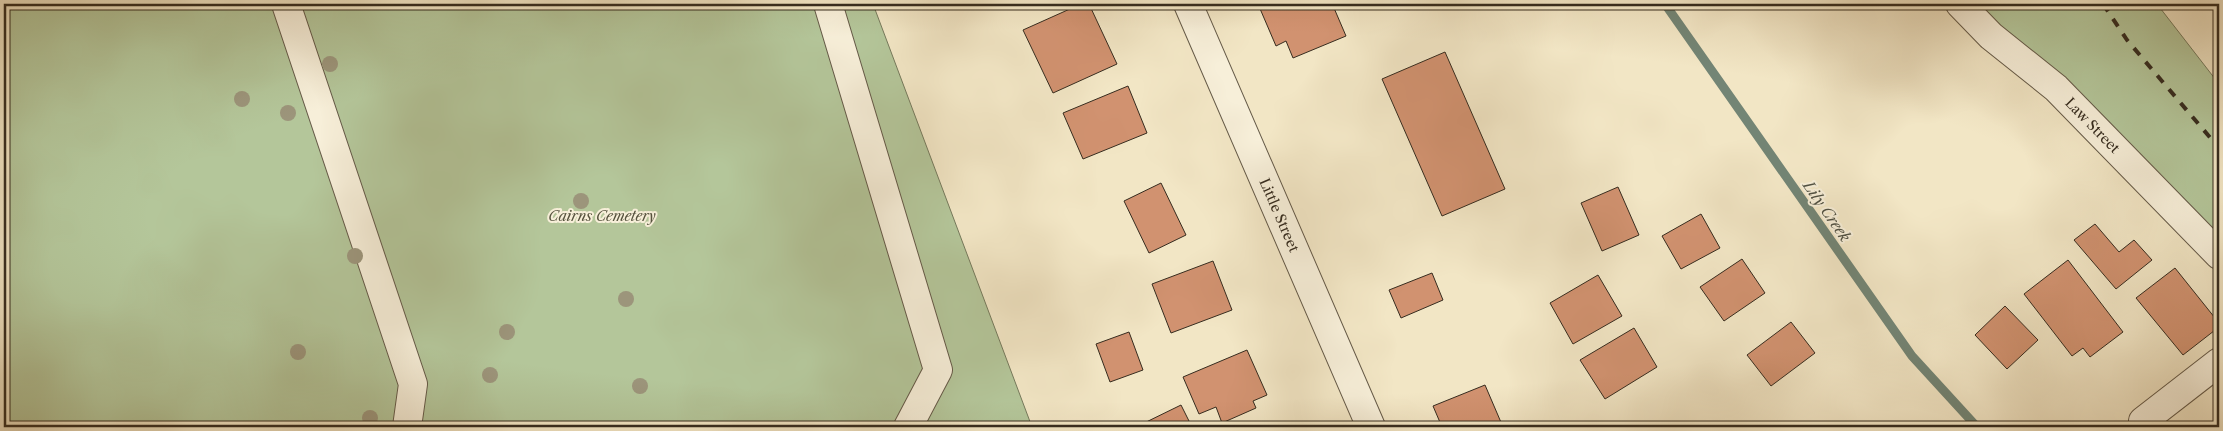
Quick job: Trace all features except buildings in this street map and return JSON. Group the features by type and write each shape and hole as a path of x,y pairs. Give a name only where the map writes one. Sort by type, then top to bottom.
{"street":[{"path":"286,4 413,384 407,427"},
{"path":"828,4 938,370 908,427"},
{"name":"Little Street","path":"1188,4 1371,427"},
{"name":"Law Street","path":"1960,4 2002,46 2056,88 2219,254"},
{"path":"2143,421 2219,362"}],"green space":[{"name":"Cairns Cemetery","path":"4,4 873,4 1032,427 4,427"},
{"path":"1973,4 2157,4 2219,84 2219,240"}],"waterway":[{"name":"Lily Creek","path":"1665,4 1912,356 1977,427"}],"railway":[{"path":"2103,4 2127,40 2219,148"}]}
